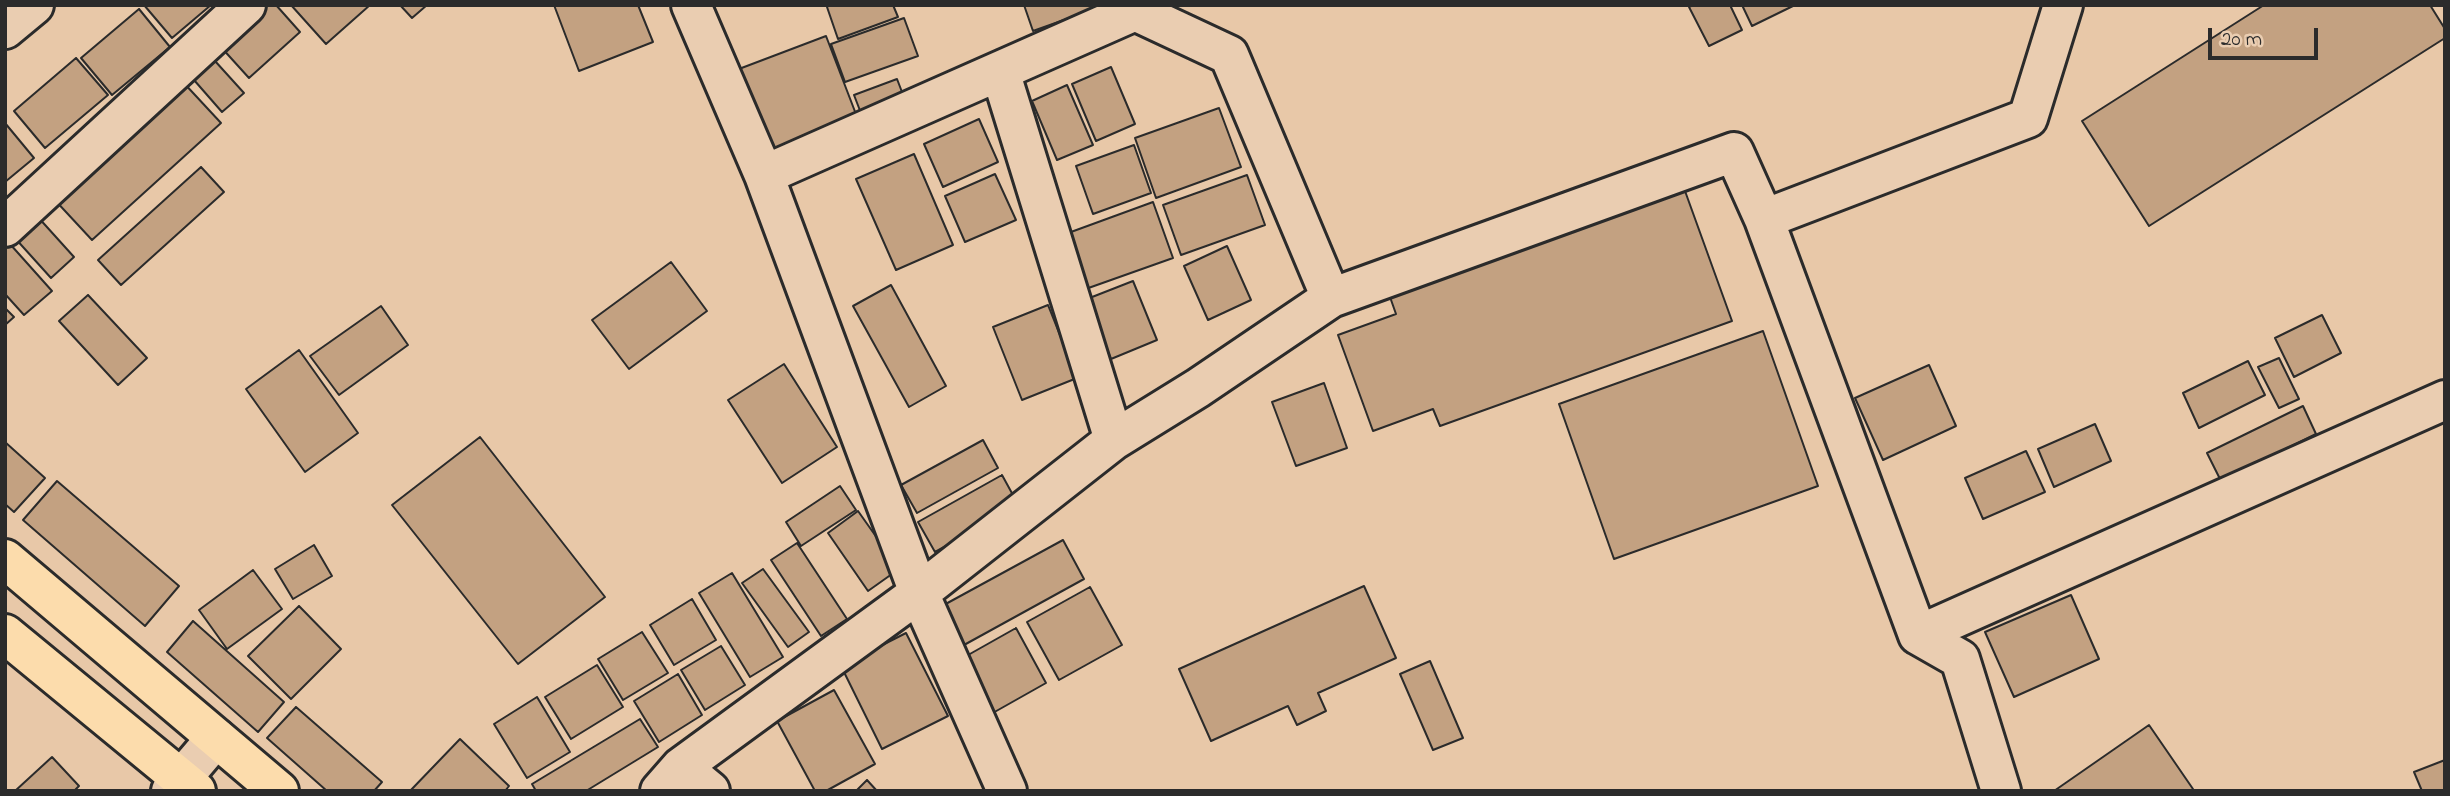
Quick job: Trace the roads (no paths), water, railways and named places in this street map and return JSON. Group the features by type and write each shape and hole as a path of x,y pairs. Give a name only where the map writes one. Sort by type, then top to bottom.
{"main road":[{"path":"5,559 279,791"},
{"path":"5,634 183,787"}],"street":[{"path":"5,29 34,5"},
{"path":"5,227 246,5"},
{"path":"691,5 764,175 919,593 1006,791"},
{"path":"1764,219 2028,118 2063,5"},
{"path":"764,175 1135,11 1229,55 1331,298"},
{"path":"1000,71 1114,440"},
{"path":"684,783 1114,440 1198,388 1331,298 1734,152 1764,219 1917,635 1961,659 2001,791"},
{"path":"1917,635 2445,400"},
{"path":"183,787 216,737"}]}
